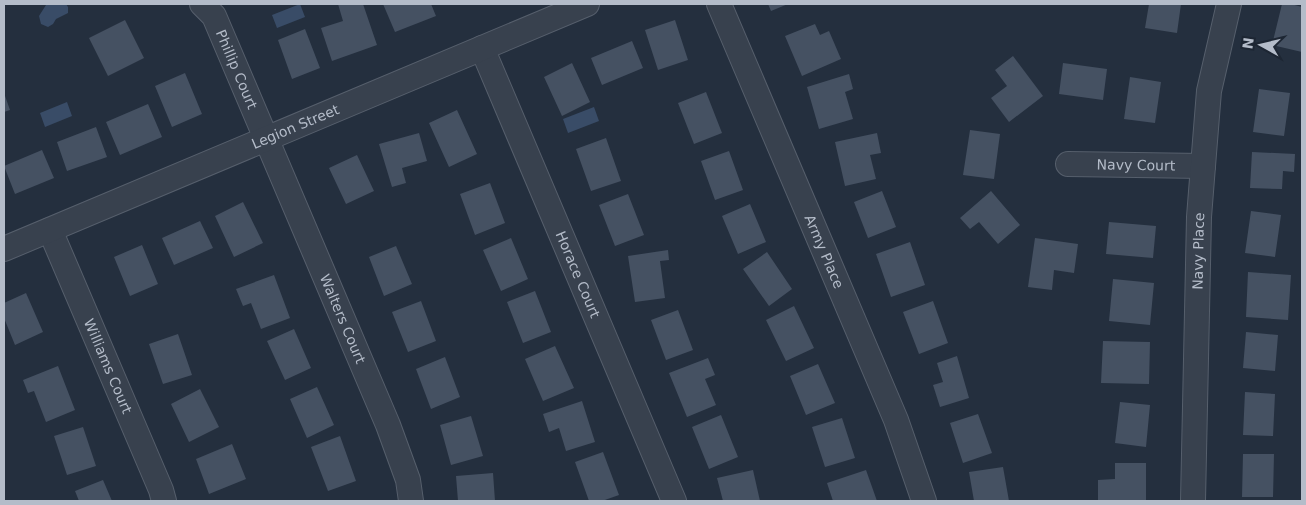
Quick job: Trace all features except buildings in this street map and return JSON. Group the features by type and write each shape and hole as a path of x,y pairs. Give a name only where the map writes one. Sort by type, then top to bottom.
{"street":[{"name":"Phillip Court","path":"202,4 214,16 267,138"},
{"name":"Legion Street","path":"4,249 586,4"},
{"name":"Army Place","path":"719,4 896,420 924,501"},
{"name":"Navy Place","path":"1193,501 1199,217 1209,92 1229,4"},
{"name":"Horace Court","path":"482,48 674,501"},
{"name":"Walters Court","path":"267,138 388,424 408,480 411,501"},
{"name":"Navy Court","path":"1068,164 1203,166"},
{"name":"Williams Court","path":"50,230 164,501"}],"water":[{"path":"66,4 68,13 56,19 48,27 41,24 39,16 46,5"},
{"path":"300,4 305,17 277,28 272,15"},
{"path":"67,102 72,116 45,127 40,113"},
{"path":"594,107 599,121 568,133 563,119"}]}
